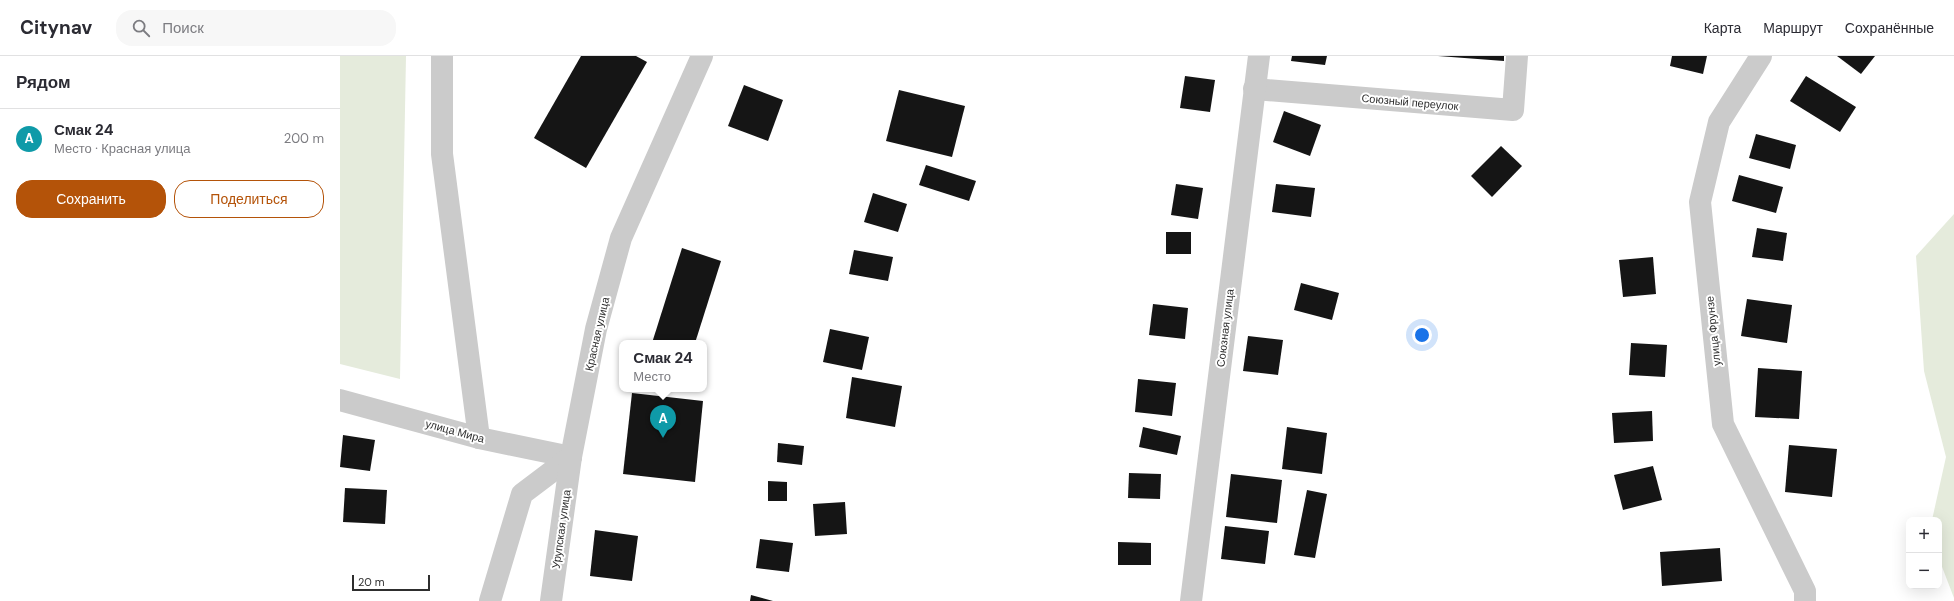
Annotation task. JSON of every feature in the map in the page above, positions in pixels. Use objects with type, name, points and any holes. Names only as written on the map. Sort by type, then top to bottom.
[{"type":"street","points":[[442,56],[442,154],[479,438]]},
{"type":"street","name":"Красная улица","points":[[571,457],[596,329],[621,238],[702,56]]},
{"type":"street","name":"Союзная улица","points":[[1191,601],[1259,56]]},
{"type":"street","name":"Союзный переулок","points":[[1254,89],[1513,110],[1517,56]]},
{"type":"street","name":"улица Фрунзе","points":[[1760,56],[1720,122],[1700,202],[1723,424],[1805,591],[1805,601]]},
{"type":"street","name":"улица Мира","points":[[340,400],[479,438],[571,457]]},
{"type":"street","points":[[490,601],[522,494],[571,457]]},
{"type":"street","name":"Урупская улица","points":[[552,601],[571,457]]},
{"type":"green space","points":[[340,56],[406,56],[400,379],[340,364]]},
{"type":"green space","points":[[1954,214],[1954,598],[1942,567],[1942,517],[1933,517],[1946,457],[1924,371],[1916,256]]},
{"type":"building","points":[[581,56],[636,56],[647,62],[586,168],[534,138]]},
{"type":"building","points":[[1292,56],[1327,56],[1325,65],[1291,61]]},
{"type":"building","points":[[1438,56],[1504,56],[1504,61]]},
{"type":"building","points":[[1672,56],[1707,56],[1703,74],[1670,66]]},
{"type":"building","points":[[1837,56],[1875,56],[1861,74]]},
{"type":"building","points":[[1185,76],[1215,80],[1210,112],[1180,108]]},
{"type":"building","points":[[1806,76],[1856,107],[1840,132],[1790,101]]},
{"type":"building","points":[[744,85],[783,100],[768,141],[728,126]]},
{"type":"building","points":[[899,90],[965,106],[952,157],[886,141]]},
{"type":"building","points":[[1284,111],[1321,125],[1310,156],[1273,142]]},
{"type":"building","points":[[1756,134],[1796,145],[1790,169],[1749,158]]},
{"type":"building","points":[[1501,146],[1522,166],[1492,197],[1471,176]]},
{"type":"building","points":[[926,165],[976,181],[969,201],[919,185]]},
{"type":"building","points":[[1739,175],[1783,187],[1776,213],[1732,201]]},
{"type":"building","points":[[1176,184],[1203,188],[1198,219],[1171,215]]},
{"type":"building","points":[[1276,184],[1315,188],[1311,217],[1272,212]]},
{"type":"building","points":[[873,193],[907,204],[898,232],[864,222]]},
{"type":"building","points":[[1757,228],[1787,233],[1783,261],[1752,257]]},
{"type":"building","points":[[1166,232],[1191,232],[1191,254],[1166,254]]},
{"type":"building","points":[[682,248],[721,261],[696,340],[653,340]]},
{"type":"building","points":[[854,250],[893,257],[888,281],[849,274]]},
{"type":"building","points":[[1653,257],[1656,294],[1623,297],[1619,260]]},
{"type":"building","points":[[1301,283],[1339,293],[1332,320],[1294,310]]},
{"type":"building","points":[[1747,299],[1792,305],[1787,343],[1741,336]]},
{"type":"building","points":[[1153,304],[1188,308],[1185,339],[1149,335]]},
{"type":"building","points":[[830,329],[869,337],[862,370],[823,362]]},
{"type":"building","points":[[1248,336],[1283,340],[1278,375],[1243,371]]},
{"type":"building","points":[[1631,343],[1667,345],[1665,377],[1629,375]]},
{"type":"building","points":[[1758,368],[1802,371],[1799,419],[1755,417]]},
{"type":"building","points":[[852,377],[902,386],[895,427],[846,418]]},
{"type":"building","points":[[1138,379],[1176,383],[1172,416],[1135,412]]},
{"type":"building","points":[[632,393],[703,401],[695,482],[623,474]]},
{"type":"building","points":[[1652,411],[1653,441],[1614,443],[1612,413]]},
{"type":"building","points":[[1143,427],[1181,436],[1177,455],[1139,447]]},
{"type":"building","points":[[1287,427],[1327,433],[1322,474],[1282,469]]},
{"type":"building","points":[[343,435],[375,440],[370,471],[340,467]]},
{"type":"building","points":[[778,443],[804,446],[802,465],[777,462]]},
{"type":"building","points":[[1789,445],[1837,449],[1832,497],[1785,492]]},
{"type":"building","points":[[1653,466],[1662,500],[1623,510],[1614,475]]},
{"type":"building","points":[[1129,473],[1161,474],[1160,499],[1128,498]]},
{"type":"building","points":[[1231,474],[1282,480],[1277,523],[1226,517]]},
{"type":"building","points":[[768,481],[787,482],[787,501],[768,501]]},
{"type":"building","points":[[345,488],[387,490],[385,524],[343,522]]},
{"type":"building","points":[[1307,490],[1327,494],[1315,558],[1294,555]]},
{"type":"building","points":[[845,502],[847,534],[815,536],[813,504]]},
{"type":"building","points":[[1225,526],[1269,531],[1265,564],[1221,559]]},
{"type":"building","points":[[595,530],[638,536],[632,581],[590,576]]},
{"type":"building","points":[[760,539],[793,543],[789,572],[756,568]]},
{"type":"building","points":[[1118,542],[1151,543],[1151,565],[1118,565]]},
{"type":"building","points":[[1720,548],[1722,581],[1662,586],[1660,552]]},
{"type":"building","points":[[751,595],[773,601],[750,601]]},
{"type":"place","name":"Смак 24","points":[[663,438]]}]
